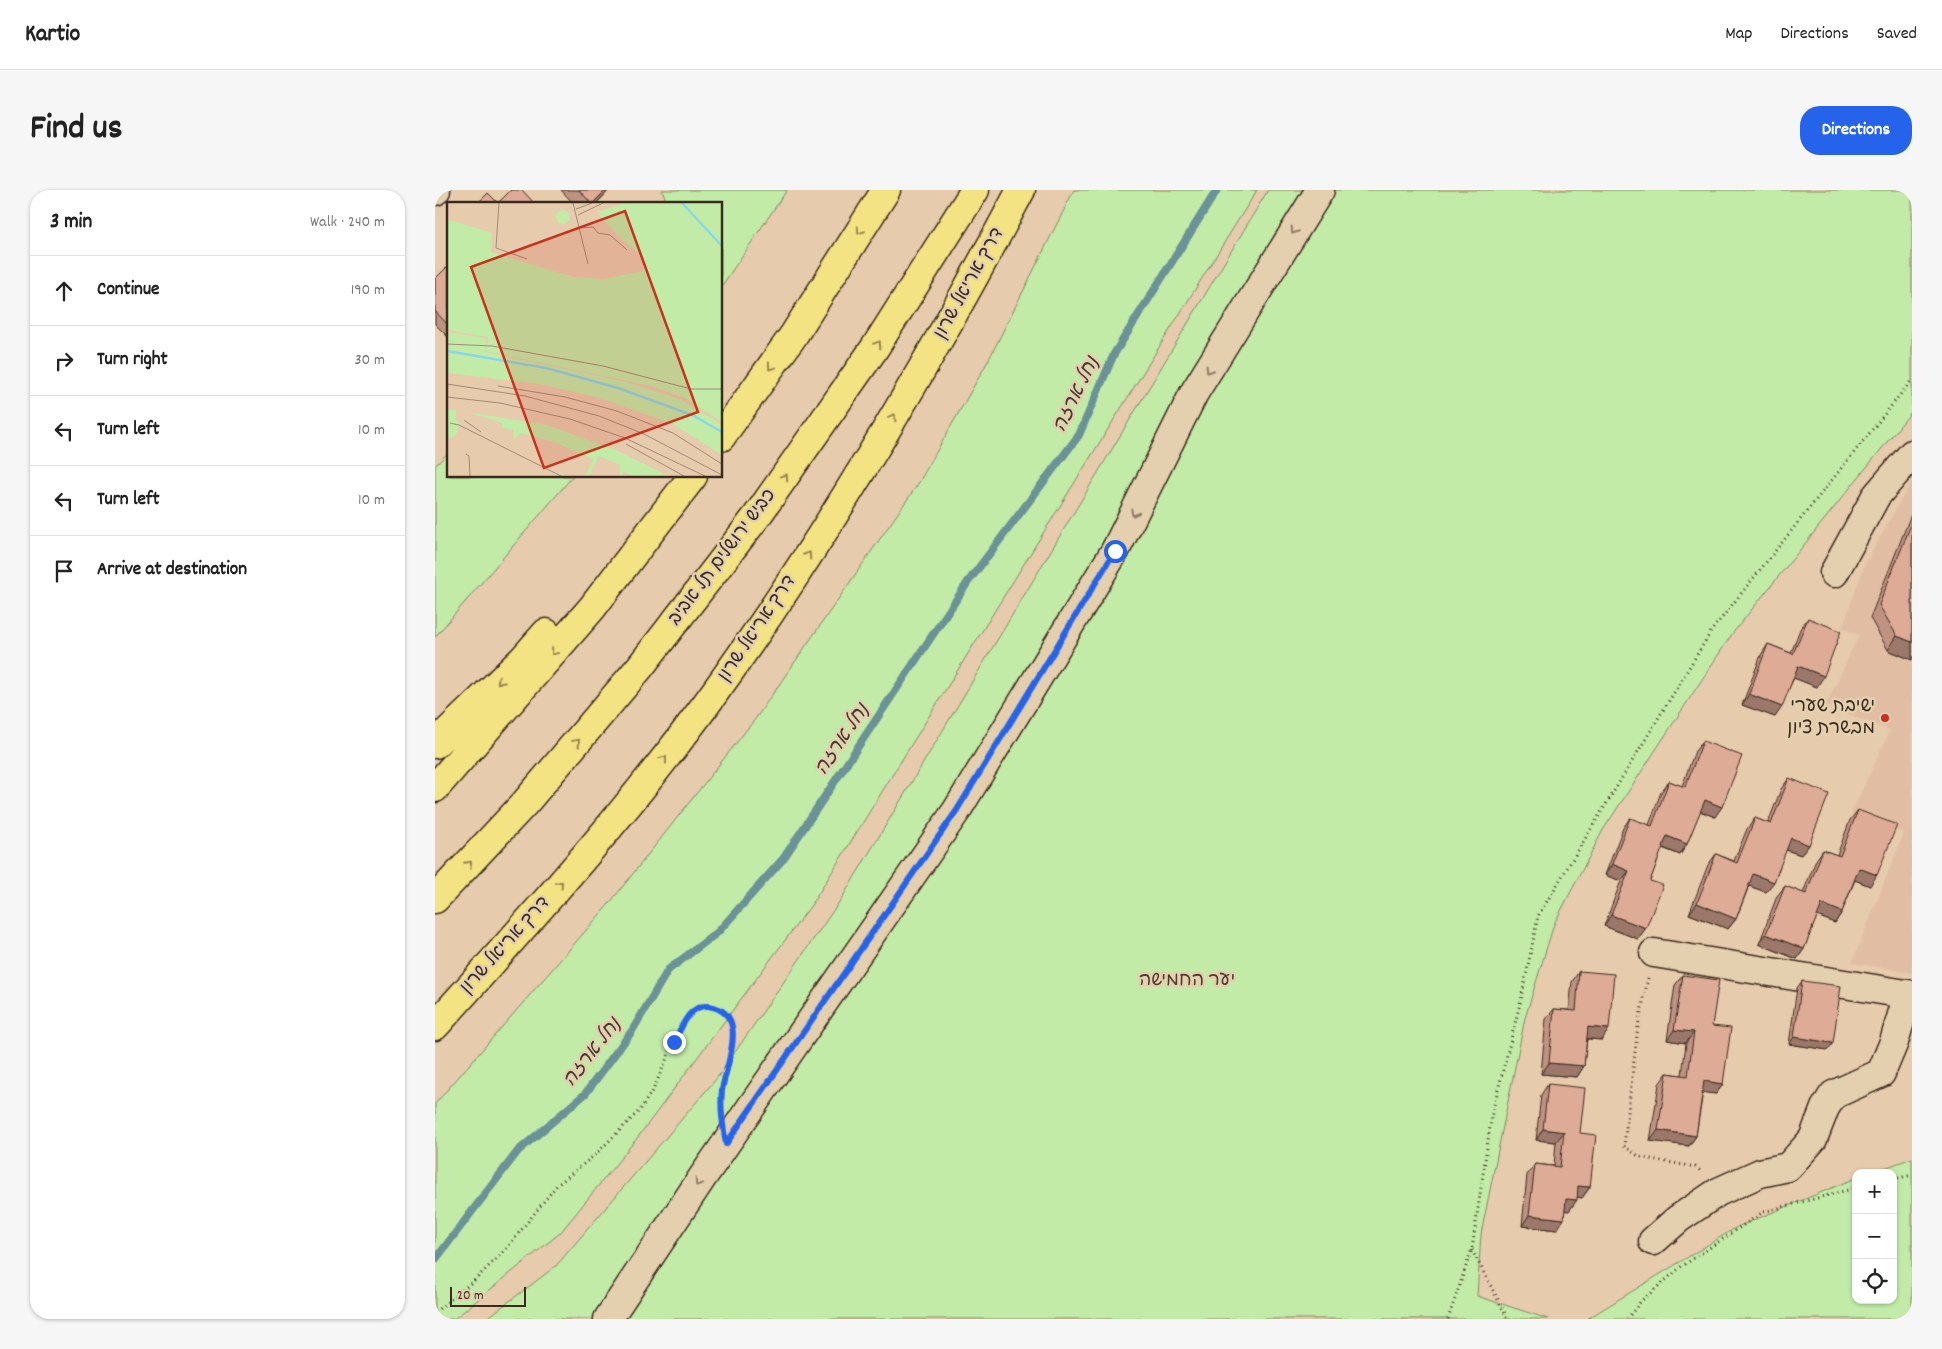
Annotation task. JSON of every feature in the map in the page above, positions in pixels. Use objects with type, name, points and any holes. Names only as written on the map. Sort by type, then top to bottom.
[{"type":"highway","points":[[723,434],[793,336],[886,190]]},
{"type":"highway","name":"כביש ירושלים תל אביב","points":[[435,899],[525,803],[589,728],[640,667],[751,524],[874,350],[975,190]]},
{"type":"highway","name":"דרך אריאל שרון","points":[[435,1026],[561,884],[634,797],[741,656],[848,492],[911,388],[1021,190]]},
{"type":"highway","points":[[723,430],[748,399]]},
{"type":"highway","points":[[435,744],[523,659],[645,524],[683,478]]},
{"type":"highway","points":[[435,788],[592,608],[691,478]]},
{"type":"street","points":[[608,1319],[726,1144],[957,810],[1115,551],[1194,393],[1320,190]]},
{"type":"street","points":[[1834,573],[1876,496],[1912,454]]},
{"type":"street","points":[[1653,1241],[1678,1219],[1728,1188],[1760,1173],[1788,1167],[1813,1139],[1825,1108],[1833,1095],[1881,1073],[1910,995],[1654,953]]},
{"type":"path","points":[[1448,1319],[1472,1249],[1492,1113],[1521,1000],[1538,916],[1712,630],[1912,380]]},
{"type":"path","points":[[1654,953],[1638,1026],[1624,1146],[1640,1157],[1695,1167],[1728,1188]]},
{"type":"path","points":[[435,1312],[476,1279],[507,1248],[557,1185],[595,1155],[640,1110],[654,1088],[674,1042],[690,1013],[704,1006],[724,1011],[730,1018],[733,1027],[732,1044],[722,1091],[722,1117],[726,1144]]},
{"type":"path","points":[[1897,1178],[1912,1175]]},
{"type":"path","points":[[1627,1319],[1641,1300],[1681,1267],[1763,1212],[1852,1189]]},
{"type":"path","points":[[1472,1249],[1508,1319]]},
{"type":"shaded area","name":"ישיבת שערי מבשרת ציון","points":[[1912,480],[1912,973],[1852,963],[1904,833],[1851,814],[1890,730],[1825,706],[1859,635],[1842,628],[1865,564]]},
{"type":"green space","points":[[662,190],[787,190],[723,284],[723,202],[662,202],[665,197]]},
{"type":"green space","points":[[1074,190],[1257,190],[812,904],[638,1137],[560,1233],[454,1319],[435,1319],[435,1104],[609,904],[756,718],[918,484],[987,363]]},
{"type":"green space","name":"יער החמישה","points":[[1268,190],[1912,190],[1912,411],[1732,634],[1603,830],[1554,924],[1525,1018],[1481,1234],[1477,1296],[1548,1319],[486,1319],[556,1266],[717,1078],[842,898]]},
{"type":"green space","points":[[447,454],[447,478],[571,478],[435,637],[435,466]]},
{"type":"green space","points":[[1912,1158],[1912,1319],[1587,1319],[1737,1227],[1852,1180],[1852,1304],[1897,1304],[1897,1169],[1882,1169]]},
{"type":"building","points":[[511,190],[522,190],[533,202],[499,202]]},
{"type":"building","points":[[579,190],[606,190],[594,202],[590,202]]},
{"type":"building","points":[[488,193],[497,202],[479,202]]},
{"type":"building","points":[[447,267],[447,324],[435,311],[435,279]]},
{"type":"building","points":[[1912,522],[1912,642],[1897,636],[1879,605]]},
{"type":"building","points":[[1808,618],[1841,631],[1824,676],[1798,666],[1782,707],[1749,694],[1768,644],[1793,654]]},
{"type":"building","points":[[1703,741],[1742,756],[1722,807],[1705,800],[1687,844],[1667,836],[1650,881],[1663,885],[1646,928],[1611,915],[1629,871],[1612,864],[1630,818],[1652,826],[1669,781],[1685,787]]},
{"type":"building","points":[[1789,778],[1829,794],[1809,845],[1791,838],[1774,882],[1753,874],[1736,919],[1697,903],[1716,854],[1737,863],[1755,818],[1771,824]]},
{"type":"building","points":[[1858,810],[1897,825],[1877,875],[1859,868],[1842,912],[1822,904],[1804,949],[1766,934],[1785,886],[1806,894],[1823,850],[1840,856]]},
{"type":"building","points":[[1579,971],[1614,974],[1609,1029],[1588,1027],[1584,1066],[1549,1063],[1554,1009],[1576,1011]]},
{"type":"building","points":[[1683,975],[1719,980],[1712,1026],[1731,1028],[1723,1084],[1704,1081],[1696,1136],[1658,1130],[1667,1073],[1688,1076],[1694,1032],[1674,1030]]},
{"type":"building","points":[[1802,981],[1841,986],[1833,1043],[1794,1037]]},
{"type":"building","points":[[1548,1084],[1585,1088],[1580,1133],[1596,1135],[1590,1187],[1578,1186],[1577,1200],[1566,1199],[1564,1219],[1529,1215],[1535,1164],[1560,1167],[1564,1132],[1543,1129]]},
{"type":"waterway","name":"נחל ארזה","points":[[435,1260],[518,1151],[585,1094],[632,1031],[668,970],[718,932],[783,859],[968,582],[1079,435],[1114,354],[1217,190]]},
{"type":"place","name":"ישיבת שערי מבשרת ציון","points":[[1885,718]]},
{"type":"route","points":[[674,1042],[690,1013],[696,1008],[704,1006],[714,1007],[724,1011],[730,1018],[733,1027],[732,1044],[722,1091],[722,1117],[726,1144],[957,810],[1115,551]]}]
